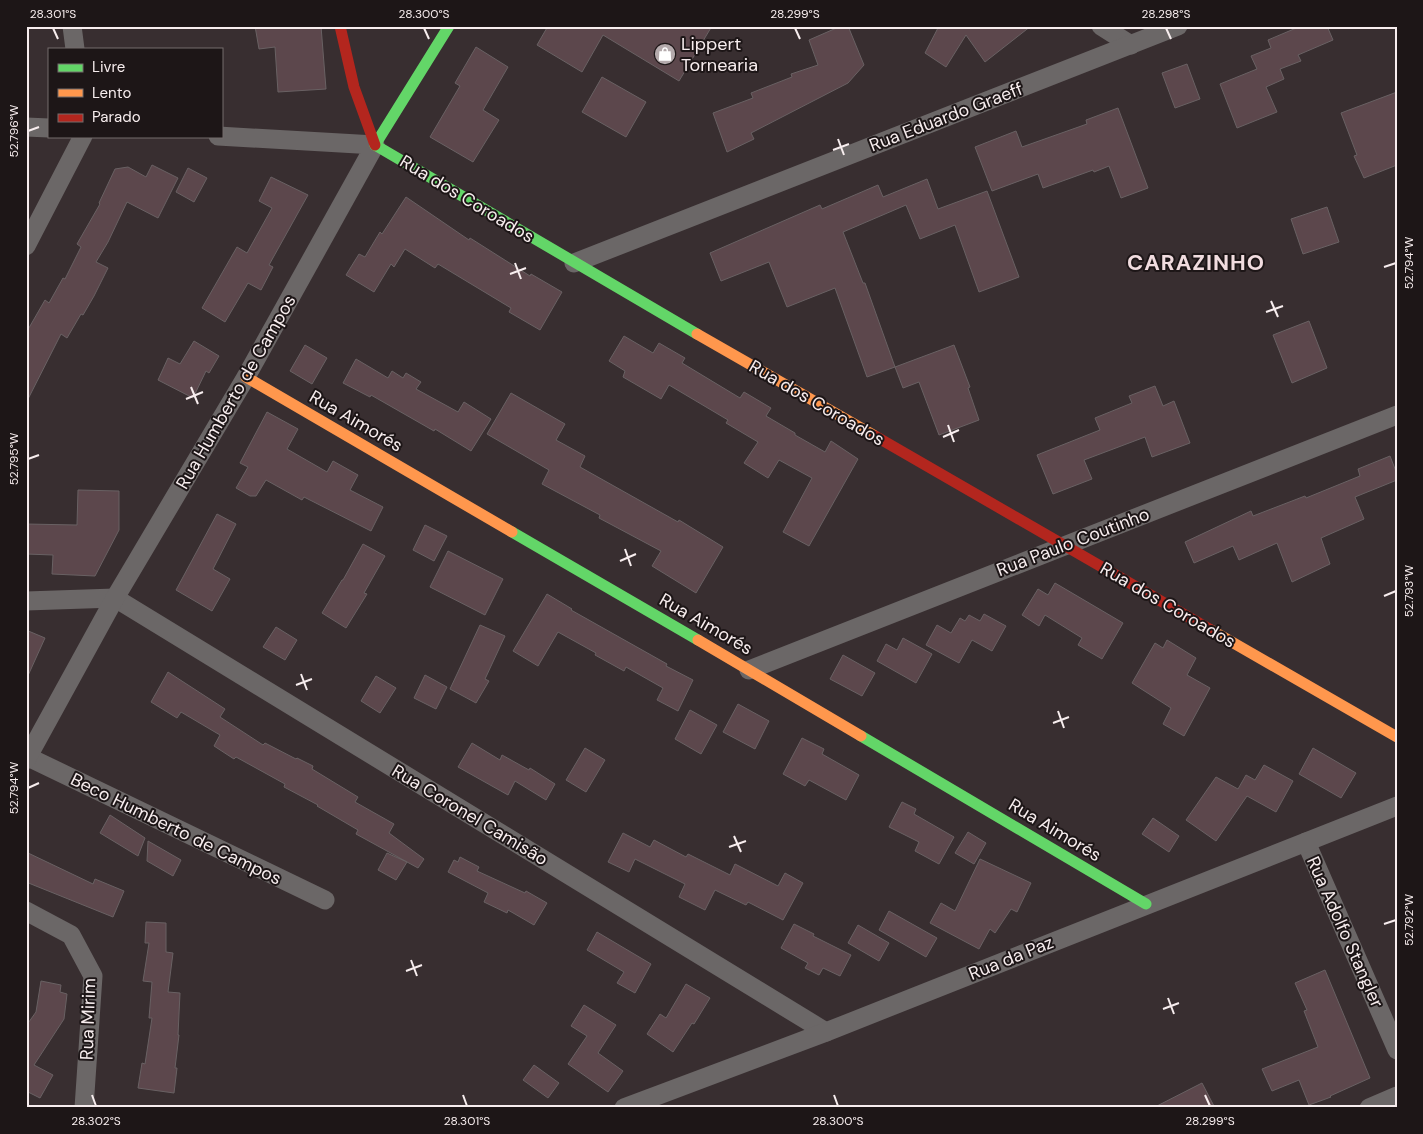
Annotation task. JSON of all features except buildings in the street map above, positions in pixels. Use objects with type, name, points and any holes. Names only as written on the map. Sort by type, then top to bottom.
[{"type":"street","points":[[72,26],[76,48]]},
{"type":"street","points":[[340,26],[349,72],[362,113],[375,145]]},
{"type":"street","name":"Rua Humberto de Campos","points":[[27,759],[115,598],[246,377],[375,145],[449,26]]},
{"type":"street","points":[[1101,26],[1131,44]]},
{"type":"street","name":"Rua Eduardo Graeff","points":[[574,262],[1178,26]]},
{"type":"street","points":[[26,127],[48,128]]},
{"type":"street","name":"Rua dos Coroados","points":[[222,136],[375,145],[1064,546],[1397,737]]},
{"type":"street","points":[[26,246],[82,138]]},
{"type":"street","name":"Rua Aimorés","points":[[246,377],[1146,904]]},
{"type":"street","name":"Rua Paulo Coutinho","points":[[749,670],[1397,415]]},
{"type":"street","points":[[26,601],[115,598]]},
{"type":"street","name":"Rua Coronel Camisão","points":[[115,598],[826,1032]]},
{"type":"street","name":"Beco Humberto de Campos","points":[[27,759],[325,900]]},
{"type":"street","name":"Rua da Paz","points":[[624,1108],[826,1032],[1397,806]]},
{"type":"street","name":"Rua Adolfo Stangler","points":[[1306,842],[1397,1050]]},
{"type":"street","name":"Rua Mirim","points":[[26,911],[71,935],[93,976],[84,1108]]},
{"type":"street","points":[[1369,1108],[1397,1096]]},
{"type":"traffic: fast","points":[[375,145],[449,26]]},
{"type":"traffic: fast","points":[[375,145],[697,334]]},
{"type":"traffic: fast","points":[[512,532],[698,640]]},
{"type":"traffic: fast","points":[[861,736],[1146,904]]},
{"type":"traffic: slow","points":[[697,334],[875,436]]},
{"type":"traffic: slow","points":[[246,377],[512,532]]},
{"type":"traffic: slow","points":[[1211,630],[1397,737]]},
{"type":"traffic: slow","points":[[698,640],[861,736]]},
{"type":"traffic: jam","points":[[340,26],[354,87],[375,145]]},
{"type":"traffic: jam","points":[[875,436],[1211,630]]},
{"type":"place","name":"Lippert Tornearia","points":[[665,54]]},
{"type":"district","name":"CARAZINHO","points":[[1196,262]]}]
